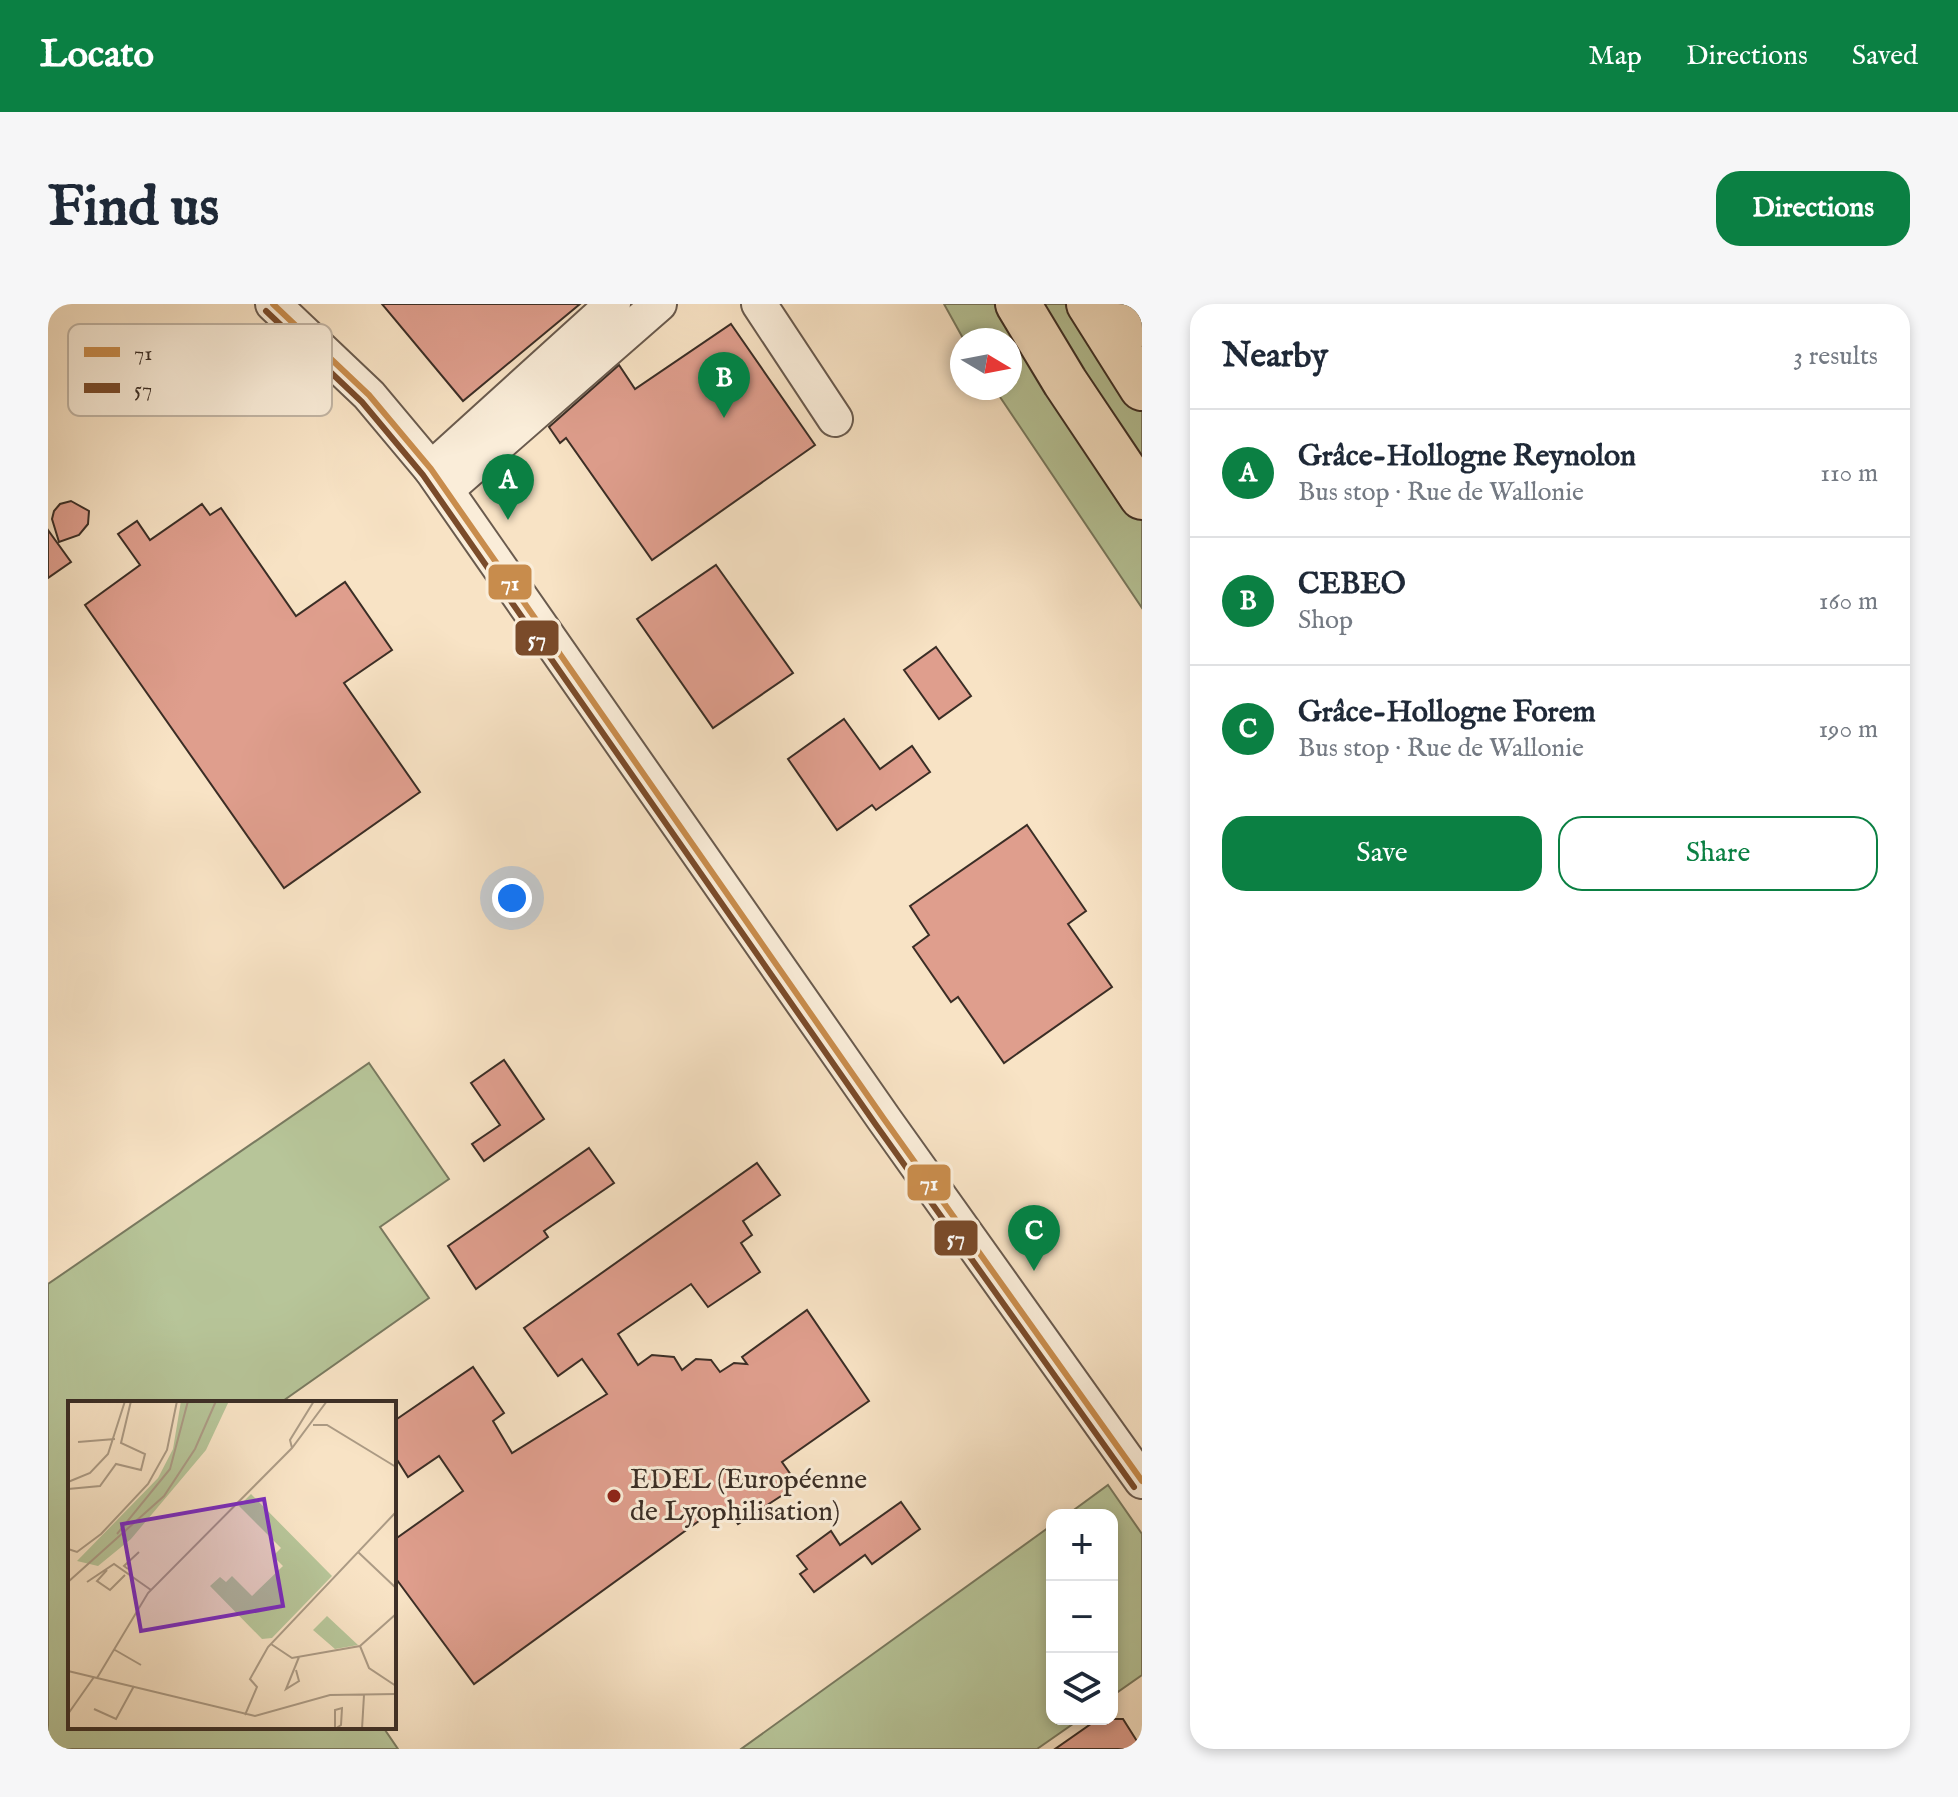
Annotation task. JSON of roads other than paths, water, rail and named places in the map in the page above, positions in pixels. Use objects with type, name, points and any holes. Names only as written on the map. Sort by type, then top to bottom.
[{"type":"highway","points":[[1018,304],[1065,382],[1142,497]]},
{"type":"highway","points":[[1089,304],[1142,388]]},
{"type":"highway","points":[[1129,304],[1142,324]]},
{"type":"street","points":[[273,304],[294,324]]},
{"type":"street","points":[[438,480],[613,304]]},
{"type":"street","points":[[438,480],[659,304]]},
{"type":"street","points":[[759,304],[835,419]]},
{"type":"street","points":[[332,360],[369,395],[438,480],[884,1119],[1142,1481]]},
{"type":"place","name":"CEBEO","points":[[724,418]]},
{"type":"place","name":"Grâce-Hollogne Reynolon","points":[[508,520]]},
{"type":"place","name":"Grâce-Hollogne Forem","points":[[1034,1271]]},
{"type":"place","name":"EDEL (Européenne de Lyophilisation)","points":[[614,1496]]}]
